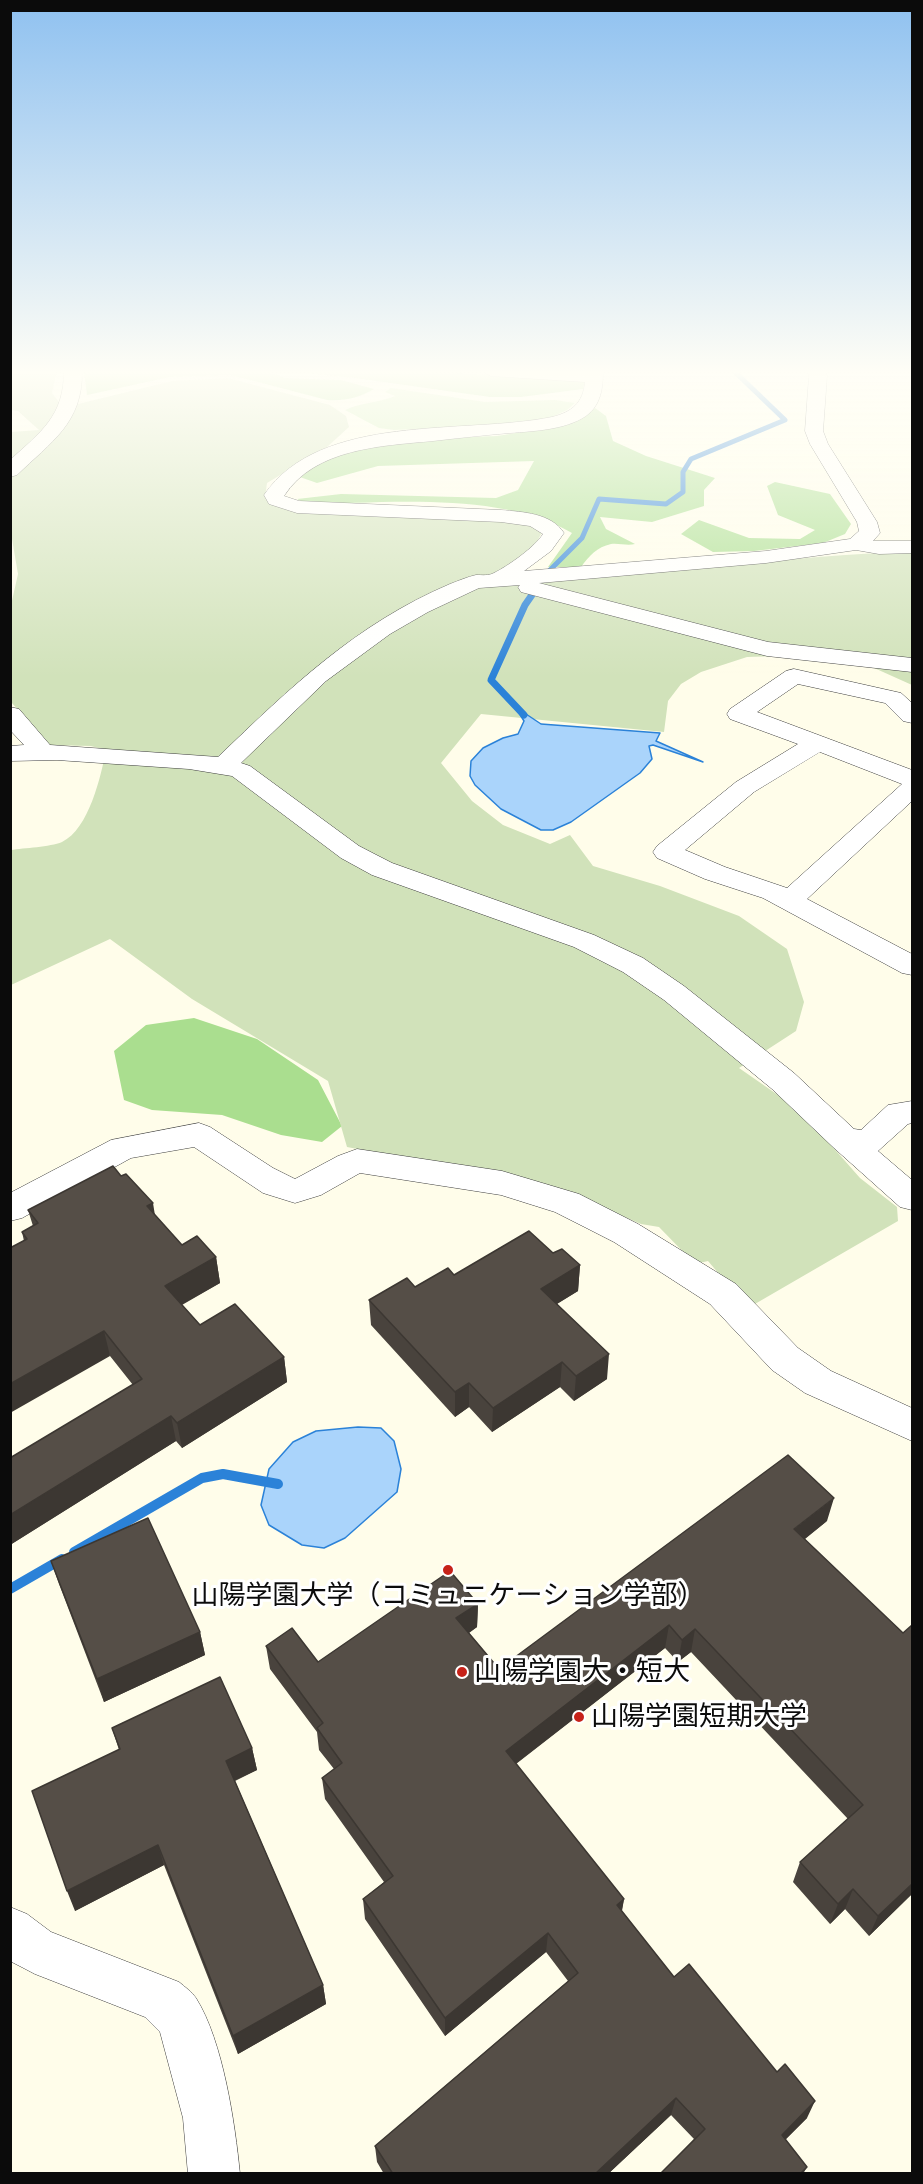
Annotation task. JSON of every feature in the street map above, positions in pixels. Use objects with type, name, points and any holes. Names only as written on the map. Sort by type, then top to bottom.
[{"type":"street","points":[[295,473],[285,479],[274,495],[276,500],[297,507],[501,516],[534,521],[551,529],[554,533],[544,548],[512,568],[501,578]]},
{"type":"street","points":[[837,473],[867,522],[870,533],[856,544]]},
{"type":"street","points":[[225,765],[300,692],[333,664],[369,638],[449,592],[475,582],[766,557],[856,544],[879,549],[912,547]]},
{"type":"street","points":[[501,578],[767,649],[912,665]]},
{"type":"street","points":[[912,716],[893,698],[794,676],[739,714],[912,779]]},
{"type":"street","points":[[10,714],[41,750]]},
{"type":"street","points":[[818,743],[746,787],[666,852],[714,873],[773,892],[911,963]]},
{"type":"street","points":[[10,754],[41,750],[136,759],[189,760],[225,765],[241,771],[351,852],[382,869],[584,941],[633,965],[674,993],[783,1081],[845,1140],[912,1198]]},
{"type":"street","points":[[790,900],[912,788]]},
{"type":"street","points":[[845,1140],[868,1142],[899,1113],[912,1112]]},
{"type":"street","points":[[10,1209],[123,1148],[199,1135],[277,1186],[293,1191],[308,1187],[341,1167],[357,1161],[502,1183],[567,1203],[626,1233],[723,1294],[785,1359],[818,1382],[912,1425]]},
{"type":"street","points":[[10,1931],[35,1950],[162,1999],[178,2014],[188,2037],[209,2118],[214,2174]]},
{"type":"green space","points":[[11,473],[284,473],[267,483],[265,498],[293,509],[501,520],[534,525],[542,532],[535,546],[514,561],[537,582],[818,557],[912,552],[912,685],[843,654],[747,657],[701,672],[681,684],[668,701],[664,732],[481,714],[441,763],[472,801],[503,825],[550,844],[570,835],[593,866],[660,886],[739,916],[787,949],[804,1002],[796,1031],[739,1068],[801,1111],[860,1178],[897,1207],[898,1221],[748,1308],[708,1261],[695,1264],[659,1227],[641,1224],[567,1192],[527,1181],[347,1147],[328,1081],[192,999],[110,939],[11,985],[11,850],[57,844],[80,826],[92,801],[106,750],[91,746],[50,745],[11,702],[11,605],[18,574],[11,533]]},
{"type":"green space","points":[[303,473],[353,473],[317,483],[297,476]]},
{"type":"green space","points":[[527,473],[699,473],[715,478],[704,490],[704,506],[652,522],[600,517],[606,529],[635,544],[606,545],[594,552],[581,567],[548,567],[572,533],[544,520],[512,511],[443,502],[307,504],[297,499],[341,494],[496,498],[518,490]]},
{"type":"green space","points":[[775,482],[830,494],[851,524],[845,534],[823,543],[754,551],[713,552],[681,534],[699,520],[749,538],[800,539],[815,530],[778,515],[767,486]]},
{"type":"green space","points":[[194,1018],[257,1039],[318,1080],[342,1126],[322,1142],[281,1135],[222,1115],[152,1110],[124,1100],[114,1051],[146,1025]]},
{"type":"water","points":[[523,712],[541,724],[660,733],[656,741],[703,762],[653,745],[649,746],[652,759],[640,773],[571,822],[553,830],[541,830],[501,809],[475,785],[470,776],[471,761],[483,748],[503,738],[518,734],[524,721],[519,713]]},
{"type":"water","points":[[358,1427],[381,1428],[394,1441],[401,1469],[397,1492],[345,1538],[324,1548],[302,1545],[269,1525],[261,1505],[269,1469],[293,1442],[316,1431]]},
{"type":"building","points":[[113,1166],[121,1176],[126,1174],[153,1203],[147,1206],[182,1245],[197,1236],[216,1257],[165,1286],[200,1325],[235,1304],[284,1357],[177,1423],[171,1416],[10,1515],[10,1458],[142,1379],[104,1331],[10,1384],[10,1248],[27,1239],[22,1232],[38,1223],[28,1210]]},
{"type":"building","points":[[529,1231],[553,1253],[562,1249],[580,1265],[541,1289],[609,1354],[576,1376],[562,1362],[493,1408],[469,1383],[455,1392],[369,1300],[407,1278],[415,1287],[448,1268],[454,1275]]},
{"type":"building","points":[[788,1455],[834,1498],[794,1529],[903,1633],[912,1625],[912,1884],[878,1916],[853,1889],[838,1904],[800,1862],[863,1805],[695,1629],[682,1640],[669,1625],[506,1751],[624,1899],[617,1905],[674,1977],[689,1964],[777,2072],[785,2064],[815,2101],[782,2135],[807,2167],[800,2174],[660,2174],[705,2129],[676,2098],[595,2174],[393,2174],[375,2146],[578,1973],[548,1933],[445,2018],[363,1899],[393,1876],[322,1778],[342,1763],[317,1728],[323,1723],[266,1646],[292,1628],[318,1662],[450,1571],[478,1604],[456,1618],[499,1669]]},
{"type":"building","points":[[148,1518],[200,1632],[97,1679],[51,1561]]},
{"type":"building","points":[[220,1677],[252,1748],[226,1761],[323,1985],[233,2036],[158,1845],[67,1891],[32,1791],[120,1749],[112,1728]]},
{"type":"waterway","points":[[548,572],[582,538],[599,499],[666,504],[683,492],[683,473]]},
{"type":"waterway","points":[[524,715],[491,680],[525,605],[534,592]]},
{"type":"waterway","points":[[74,1552],[202,1478],[223,1474],[278,1484]]},
{"type":"waterway","points":[[10,1589],[62,1559]]},
{"type":"place","name":"山陽学園大学（コミュニケーション学部）","points":[[448,1570]]},
{"type":"place","name":"山陽学園大・短大","points":[[462,1672]]},
{"type":"place","name":"山陽学園短期大学","points":[[579,1717]]}]
